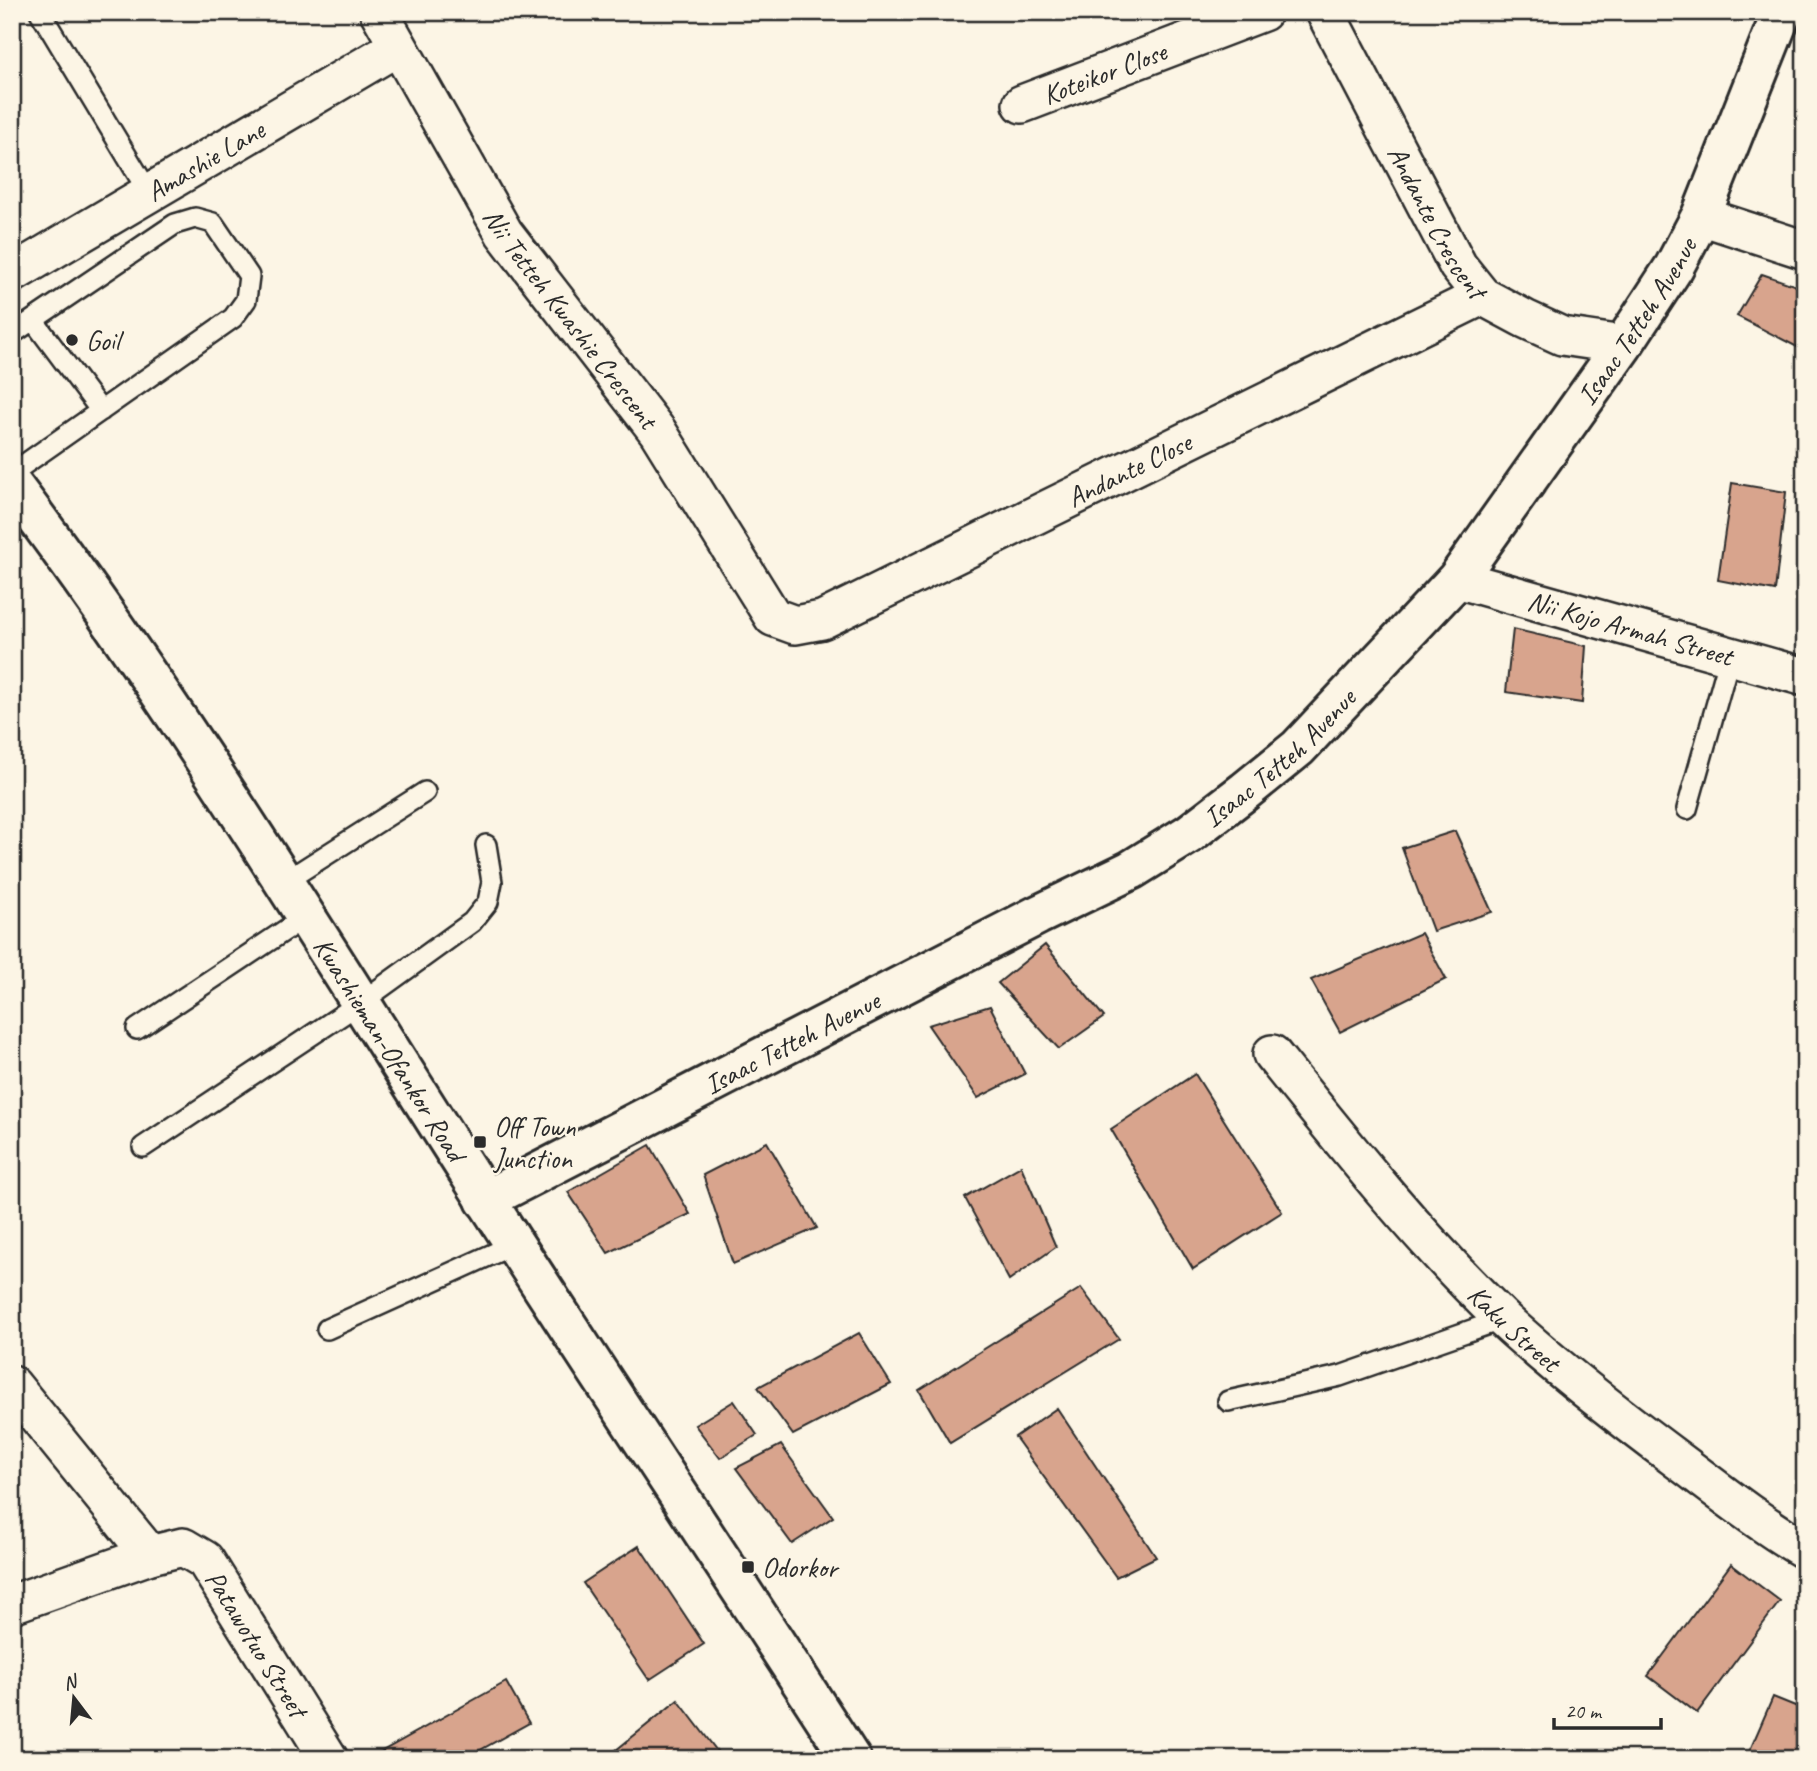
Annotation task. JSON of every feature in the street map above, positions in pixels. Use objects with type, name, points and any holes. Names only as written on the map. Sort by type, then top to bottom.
[{"type":"street","name":"Nii Tetteh Kwashie Crescent","points":[[379,12],[504,233],[658,432],[773,617]]},
{"type":"street","name":"Koteikor Close","points":[[1022,104],[1263,12]]},
{"type":"street","name":"Andante Crescent","points":[[1325,12],[1458,266],[1482,296],[1562,336],[1623,345]]},
{"type":"street","name":"Isaac Tetteh Avenue","points":[[485,1200],[1038,915],[1131,870],[1189,834],[1298,748],[1457,579],[1623,345],[1674,267],[1701,216],[1782,12]]},
{"type":"street","name":"Amashie Lane","points":[[12,274],[397,47]]},
{"type":"street","points":[[1701,216],[1805,250]]},
{"type":"street","name":"Andante Close","points":[[773,617],[795,625],[822,620],[1482,296]]},
{"type":"street","name":"Kwashieman-Ofankor Road","points":[[12,485],[92,591],[284,882],[485,1200],[851,1759]]},
{"type":"street","name":"Nii Kojo Armah Street","points":[[1457,579],[1805,677]]},
{"type":"street","name":"Kaku Street","points":[[1272,1054],[1362,1166],[1436,1250],[1503,1319],[1610,1409],[1774,1532],[1805,1550]]},
{"type":"street","points":[[12,1385],[149,1555]]},
{"type":"street","name":"Patawotuo Street","points":[[12,1604],[149,1555],[183,1547],[205,1560],[329,1759]]},
{"type":"lane","points":[[40,12],[149,193]]},
{"type":"lane","points":[[12,334],[175,224],[195,218],[213,223],[249,276],[246,300],[233,318],[12,473]]},
{"type":"lane","points":[[33,320],[101,411]]},
{"type":"lane","points":[[1687,809],[1730,656]]},
{"type":"lane","points":[[284,882],[425,792]]},
{"type":"lane","points":[[143,1147],[360,1003],[472,922],[488,902],[492,882],[486,845]]},
{"type":"lane","points":[[137,1029],[305,917]]},
{"type":"lane","points":[[327,1329],[515,1244]]},
{"type":"lane","points":[[1228,1401],[1340,1376],[1503,1319]]},
{"type":"building","points":[[1762,274],[1805,289],[1805,351],[1737,316]]},
{"type":"building","points":[[1732,483],[1786,492],[1775,591],[1718,580]]},
{"type":"building","points":[[1513,629],[1586,646],[1582,703],[1506,692]]},
{"type":"building","points":[[1455,831],[1492,912],[1433,931],[1402,848]]},
{"type":"building","points":[[1421,933],[1446,979],[1340,1032],[1311,980]]},
{"type":"building","points":[[1045,945],[1104,1017],[1059,1049],[998,983]]},
{"type":"building","points":[[990,1006],[1025,1074],[978,1098],[928,1025]]},
{"type":"building","points":[[1195,1074],[1282,1212],[1193,1269],[1111,1129]]},
{"type":"building","points":[[767,1142],[817,1228],[733,1264],[703,1175]]},
{"type":"building","points":[[650,1145],[690,1214],[608,1253],[568,1192]]},
{"type":"building","points":[[1021,1166],[1056,1247],[1009,1280],[965,1198]]},
{"type":"building","points":[[1081,1288],[1119,1339],[950,1443],[919,1390]]},
{"type":"building","points":[[859,1333],[891,1384],[793,1435],[758,1387]]},
{"type":"building","points":[[734,1401],[757,1435],[720,1458],[695,1425]]},
{"type":"building","points":[[1057,1408],[1156,1557],[1116,1577],[1015,1437]]},
{"type":"building","points":[[781,1445],[833,1517],[792,1544],[736,1468]]},
{"type":"building","points":[[639,1546],[704,1644],[649,1680],[583,1583]]},
{"type":"building","points":[[1731,1564],[1780,1601],[1697,1713],[1648,1676]]},
{"type":"building","points":[[506,1682],[529,1723],[464,1759],[382,1759],[379,1753]]},
{"type":"building","points":[[1773,1697],[1805,1710],[1805,1759],[1746,1759]]},
{"type":"building","points":[[678,1700],[723,1759],[605,1759]]},
{"type":"place","name":"Goil","points":[[72,340]]},
{"type":"place","name":"Off Town Junction","points":[[480,1142]]},
{"type":"place","name":"Odorkor","points":[[748,1567]]}]
